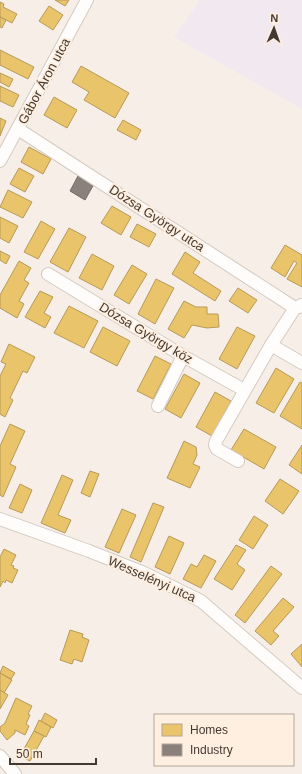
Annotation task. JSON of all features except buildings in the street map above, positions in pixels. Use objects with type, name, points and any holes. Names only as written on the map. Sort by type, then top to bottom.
[{"type":"street","name":"Gábor Áron utca","points":[[0,161],[87,0]]},
{"type":"street","name":"Dózsa György utca","points":[[18,128],[299,306],[271,345],[216,441],[215,445],[217,449],[238,461]]},
{"type":"street","name":"Dózsa György köz","points":[[48,274],[183,356],[244,390]]},
{"type":"street","points":[[271,345],[302,363]]},
{"type":"street","points":[[158,406],[183,356]]},
{"type":"street","name":"Wesselényi utca","points":[[0,519],[142,572],[201,601],[302,688]]},
{"type":"street","points":[[0,756],[15,774]]},
{"type":"shaded area","points":[[200,0],[302,0],[302,109],[174,37]]}]
